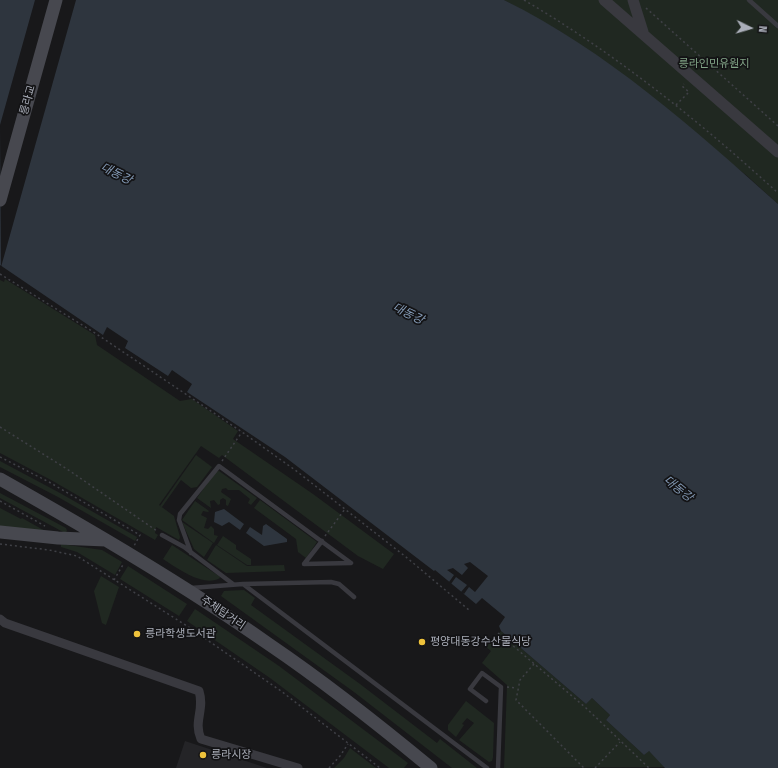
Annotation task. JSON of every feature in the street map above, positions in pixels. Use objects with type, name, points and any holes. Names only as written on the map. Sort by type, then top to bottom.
[{"type":"main road","name":"릉라교","points":[[0,200],[56,0]]},
{"type":"main road","name":"주체탑거리","points":[[0,479],[130,553],[186,588],[270,645],[343,698],[431,768]]},
{"type":"main road","points":[[0,532],[58,538],[107,540]]},
{"type":"street","points":[[604,0],[778,152]]},
{"type":"street","points":[[634,0],[643,33]]},
{"type":"street","points":[[0,618],[4,623],[199,691],[202,700],[197,730],[201,739],[298,768]]},
{"type":"lane","points":[[748,0],[778,26]]},
{"type":"lane","points":[[191,553],[179,520],[180,514],[219,466],[322,541],[352,564],[304,564],[322,541]]},
{"type":"lane","points":[[162,535],[191,553],[233,584]]},
{"type":"lane","points":[[186,588],[233,584],[331,582],[339,584],[354,598]]},
{"type":"lane","points":[[243,584],[487,768]]},
{"type":"lane","points":[[486,701],[470,689],[482,673],[501,687],[498,768]]},
{"type":"path","points":[[524,0],[570,27],[654,87],[778,193]]},
{"type":"path","points":[[646,8],[778,126]]},
{"type":"path","points":[[676,105],[689,92],[682,86],[685,82]]},
{"type":"path","points":[[0,274],[95,333],[242,432],[345,509],[406,557],[469,610]]},
{"type":"path","points":[[0,427],[67,469],[162,535]]},
{"type":"path","points":[[219,466],[242,432]]},
{"type":"path","points":[[0,457],[49,482],[140,535],[114,580]]},
{"type":"path","points":[[0,501],[47,526]]},
{"type":"path","points":[[322,541],[345,509]]},
{"type":"path","points":[[0,544],[77,556],[187,626],[281,691],[380,768]]},
{"type":"path","points":[[498,633],[586,708],[649,768]]},
{"type":"path","points":[[534,664],[520,680],[517,688],[516,700],[519,705],[584,768]]},
{"type":"path","points":[[501,687],[517,688]]},
{"type":"path","points":[[595,768],[620,742]]},
{"type":"path","points":[[329,768],[348,744]]},
{"type":"shaded area","name":"릉라시장","points":[[185,741],[267,768],[176,768]]},
{"type":"green space","name":"릉라인민유원지","points":[[504,0],[778,0],[778,204],[746,175],[561,32]]},
{"type":"green space","points":[[5,279],[95,335],[97,345],[180,401],[192,399],[238,431],[233,439],[313,494],[394,554],[383,569],[358,556],[222,455],[219,458],[201,446],[159,505],[174,516],[180,537],[179,540],[156,527],[155,533],[158,535],[155,540],[51,480],[0,453],[0,280],[4,282]]},
{"type":"green space","points":[[196,455],[212,467],[197,487],[191,488],[181,480],[162,507],[160,506]]},
{"type":"green space","points":[[0,461],[137,537],[135,541],[58,497],[0,467]]},
{"type":"green space","points":[[219,471],[257,498],[251,505],[248,503],[250,499],[239,490],[228,490],[226,488],[222,489],[221,492],[231,499],[228,506],[226,505],[226,500],[223,498],[220,500],[220,504],[218,505],[214,500],[210,501],[211,508],[197,498],[215,472]]},
{"type":"green space","points":[[0,493],[66,528],[67,531],[65,533],[0,498]]},
{"type":"green space","points":[[260,500],[317,542],[306,558],[298,552],[296,539],[254,508]]},
{"type":"green space","points":[[195,501],[209,511],[203,511],[201,515],[207,518],[204,528],[208,529],[211,526],[214,529],[214,535],[218,536],[214,543],[182,520]]},
{"type":"green space","points":[[0,508],[21,519],[22,518],[47,532],[0,526]]},
{"type":"green space","points":[[182,522],[213,543],[204,557],[194,549]]},
{"type":"green space","points":[[223,536],[236,545],[236,549],[251,559],[251,565],[247,565],[217,545]]},
{"type":"green space","points":[[61,544],[102,550],[122,562],[115,575],[77,552],[61,547]]},
{"type":"green space","points":[[172,545],[220,578],[206,581],[199,579],[183,572],[163,559]]},
{"type":"green space","points":[[216,545],[247,566],[284,565],[285,571],[226,573],[207,560]]},
{"type":"green space","points":[[128,566],[187,604],[179,616],[120,579]]},
{"type":"green space","points":[[101,576],[119,587],[106,625],[102,623],[94,591]]},
{"type":"green space","points":[[244,590],[255,598],[251,605],[360,684],[437,743],[440,739],[477,768],[452,768],[354,692],[221,596],[224,591]]},
{"type":"green space","points":[[195,609],[279,666],[408,763],[404,768],[389,768],[270,678],[187,621]]},
{"type":"green space","points":[[501,631],[586,704],[592,698],[610,715],[606,720],[644,755],[648,750],[666,767],[504,768],[507,685],[482,663],[491,651],[486,647]]},
{"type":"green space","points":[[466,701],[494,723],[492,761],[489,762],[459,740],[474,723],[467,718],[462,724],[464,725],[456,737],[448,730],[448,725]]},
{"type":"green space","points":[[350,748],[376,768],[334,768],[344,758]]},
{"type":"water","name":"대동강","points":[[0,0],[504,0],[542,20],[614,67],[714,147],[778,204],[778,768],[665,768],[649,751],[644,755],[606,720],[610,715],[592,698],[586,704],[501,631],[499,626],[505,617],[482,598],[476,604],[435,570],[434,571],[285,457],[187,392],[192,384],[172,370],[168,376],[125,348],[128,341],[107,327],[103,335],[0,265]]},
{"type":"water","points":[[224,509],[244,524],[240,530],[229,522],[222,526],[214,522],[215,512]]},
{"type":"water","points":[[266,524],[287,539],[287,542],[264,546],[246,533],[250,527],[262,535],[263,526]]},
{"type":"pier","points":[[35,0],[76,0],[1,267],[0,125]]},
{"type":"pier","points":[[470,562],[488,576],[475,592],[469,587],[464,594],[461,592],[467,585],[456,577],[451,584],[449,582],[454,575],[447,570],[453,568],[462,575],[468,568],[464,564]]},
{"type":"place","name":"릉라학생도서관","points":[[137,634]]},
{"type":"place","name":"평양대동강수산물식당","points":[[422,642]]},
{"type":"place","name":"릉라시장","points":[[203,755]]}]
